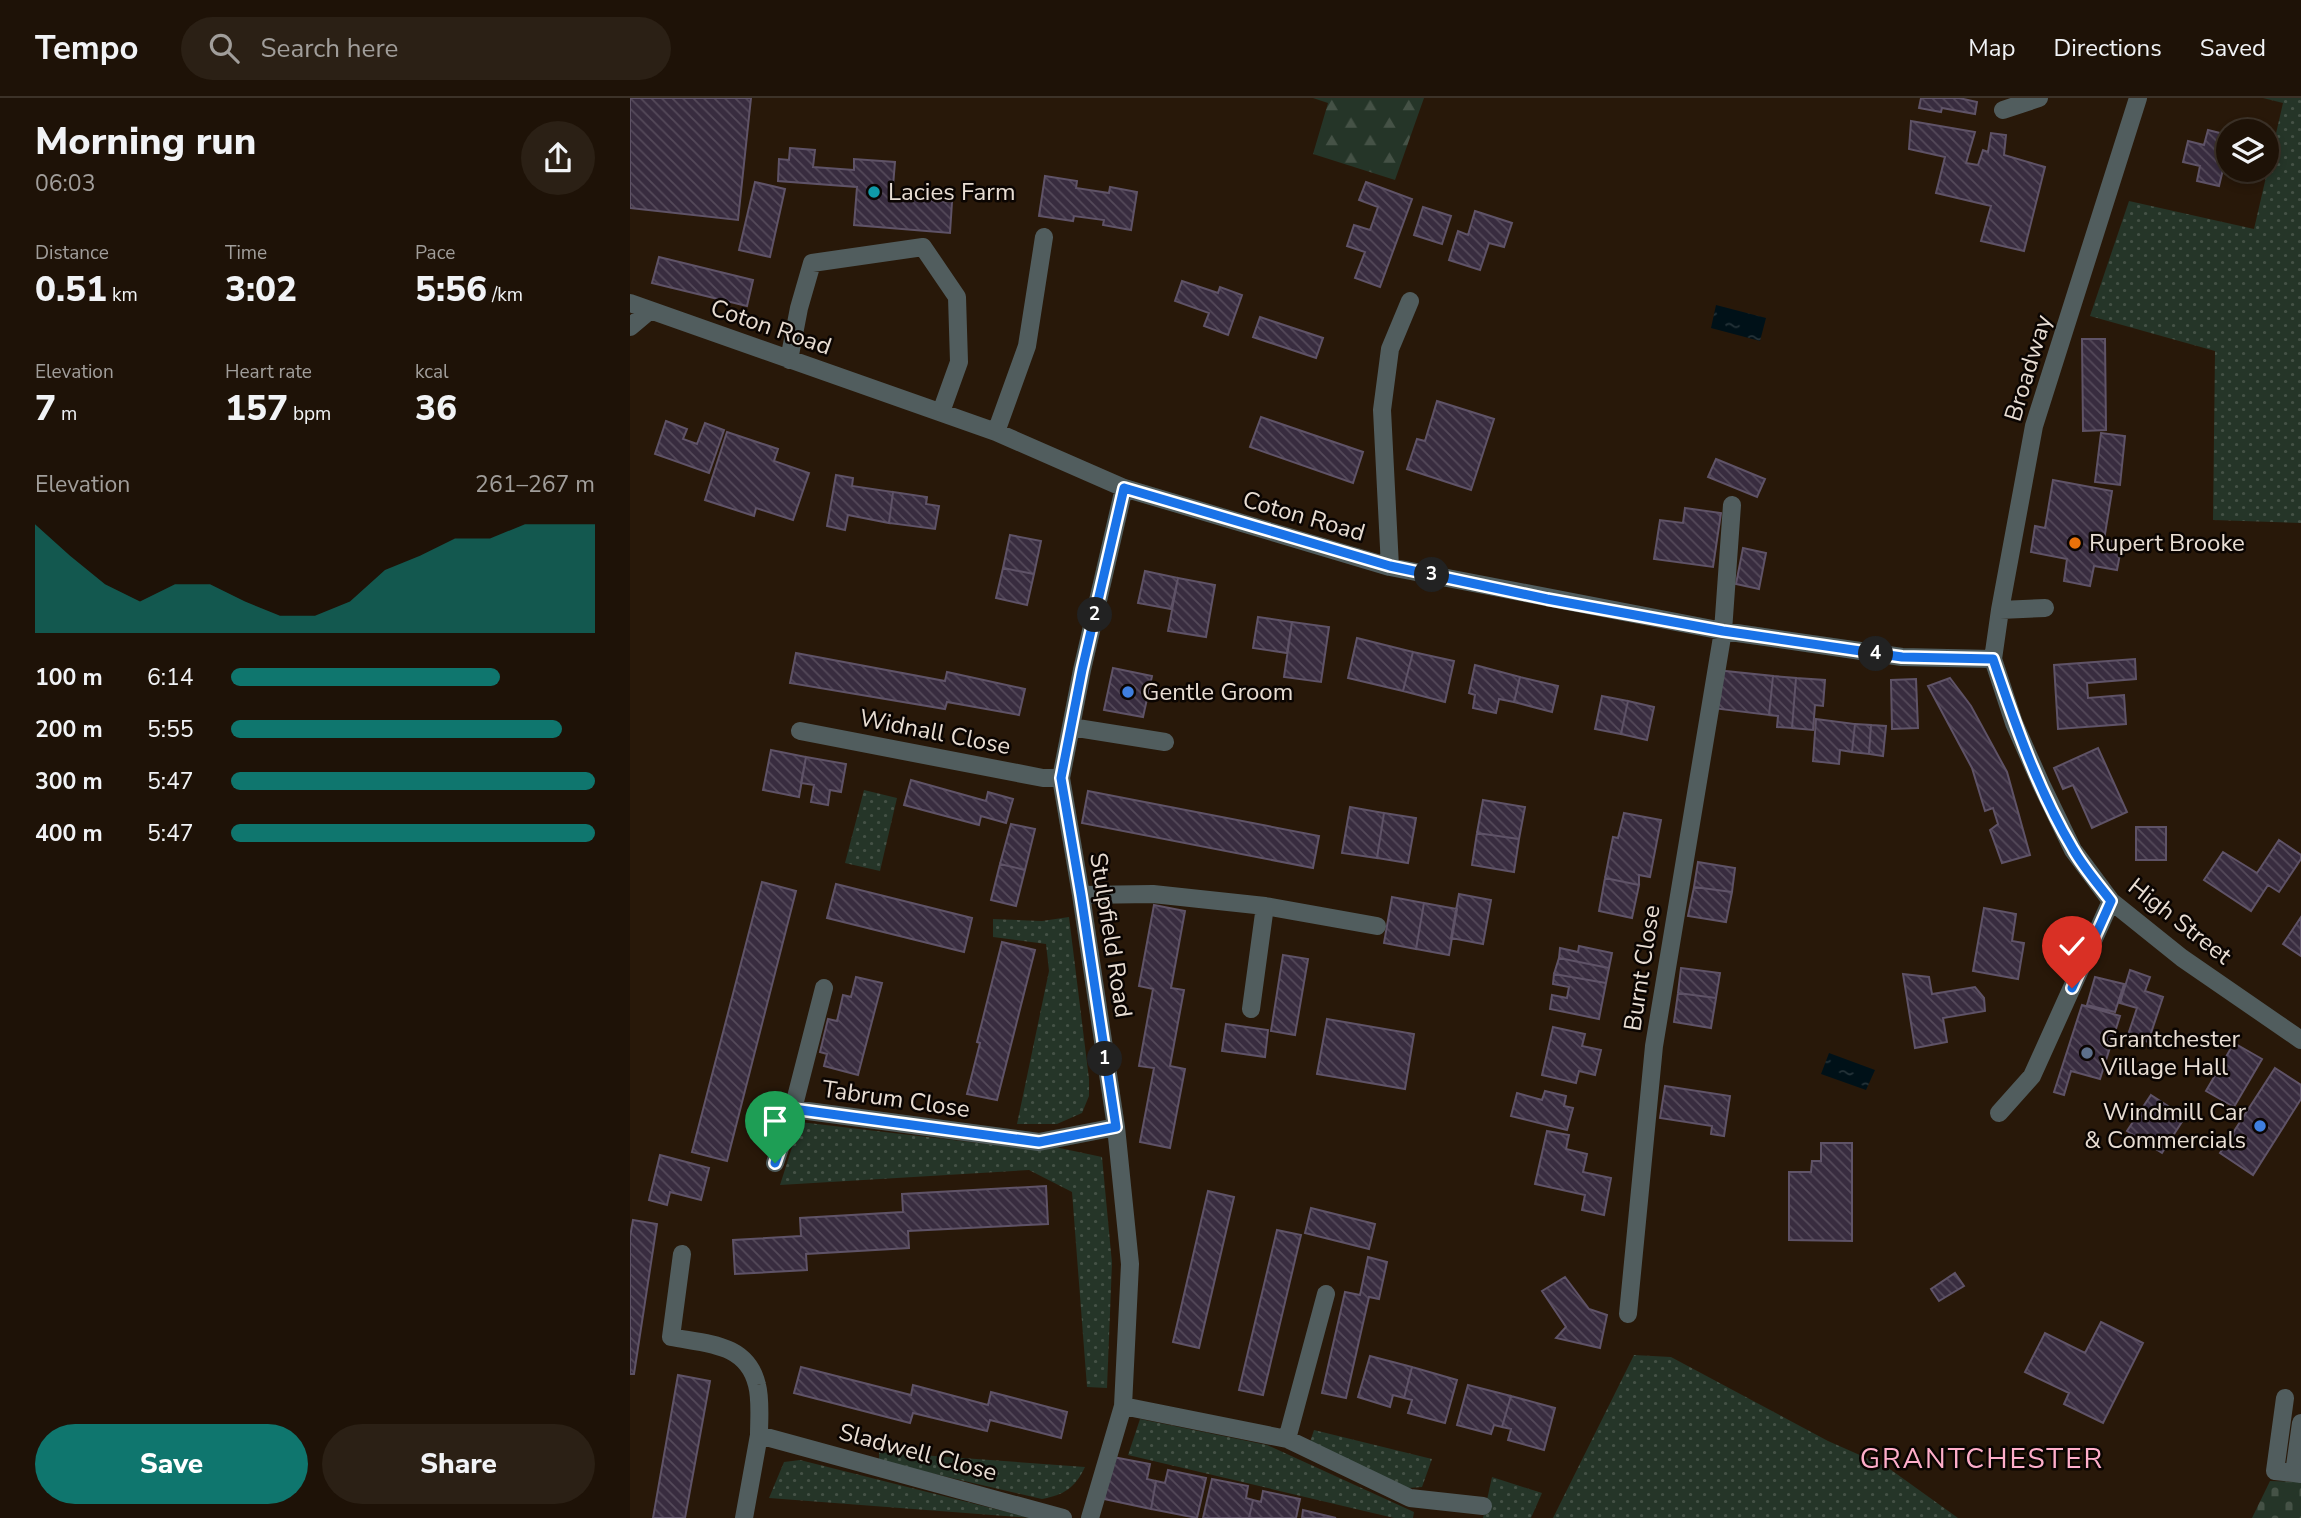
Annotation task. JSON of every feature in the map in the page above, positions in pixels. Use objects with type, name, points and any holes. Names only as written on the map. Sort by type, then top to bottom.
[{"type":"street","points":[[2003,110],[2039,98]]},
{"type":"street","name":"Broadway","points":[[1993,659],[2034,426],[2138,98]]},
{"type":"street","points":[[996,432],[1027,346],[1044,237]]},
{"type":"street","points":[[789,360],[799,308],[812,263],[923,247],[957,298],[959,362],[941,412]]},
{"type":"street","points":[[1390,566],[1382,410],[1390,349],[1410,302]]},
{"type":"street","name":"Coton Road","points":[[630,303],[996,432],[1124,488],[1390,566],[1723,631],[1902,657],[1993,659]]},
{"type":"street","points":[[630,327],[649,311]]},
{"type":"street","name":"Stulpfield Road","points":[[1090,1518],[1123,1406],[1130,1264],[1116,1127],[1061,778],[1082,670],[1124,488]]},
{"type":"street","name":"Burnt Close","points":[[1628,1314],[1654,1045],[1723,631],[1732,505]]},
{"type":"street","points":[[2000,610],[2045,608]]},
{"type":"street","name":"High Street","points":[[1993,659],[2014,723],[2040,784],[2073,850],[2111,901],[2182,958],[2301,1040]]},
{"type":"street","points":[[1072,727],[1165,742]]},
{"type":"street","name":"Widnall Close","points":[[800,731],[1043,778],[1061,778]]},
{"type":"street","points":[[1081,895],[1153,894],[1265,906],[1377,926]]},
{"type":"street","points":[[1999,1113],[2032,1076],[2111,901]]},
{"type":"street","points":[[1251,1009],[1265,906]]},
{"type":"street","name":"Tabrum Close","points":[[824,988],[793,1109],[1039,1142],[1116,1127]]},
{"type":"street","points":[[775,1163],[793,1109]]},
{"type":"street","points":[[682,1254],[671,1337],[724,1347],[748,1361],[758,1385],[759,1435],[744,1518]]},
{"type":"street","points":[[1287,1439],[1326,1294]]},
{"type":"street","points":[[2285,1398],[2274,1471],[2298,1474],[2301,1423]]},
{"type":"street","points":[[1123,1406],[1287,1439],[1410,1498],[1483,1506]]},
{"type":"street","name":"Sladwell Close","points":[[759,1435],[1063,1518]]},
{"type":"green space","points":[[1313,98],[1424,98],[1395,180],[1313,154],[1328,103]]},
{"type":"green space","points":[[2263,98],[2301,98],[2301,523],[2213,520],[2215,351],[2090,316],[2129,201],[2254,229],[2265,182],[2279,182],[2279,120],[2283,103]]},
{"type":"green space","points":[[864,790],[897,798],[880,871],[845,863]]},
{"type":"green space","points":[[1069,917],[1089,1096],[1082,1113],[1057,1124],[1017,1124],[1049,971],[1046,944],[993,937],[993,919],[1042,921]]},
{"type":"green space","points":[[800,1122],[1028,1149],[1055,1147],[1102,1157],[1112,1263],[1107,1388],[1087,1387],[1072,1192],[1029,1170],[780,1185]]},
{"type":"green space","points":[[1634,1355],[1671,1357],[1828,1441],[1887,1467],[1958,1518],[1553,1518]]},
{"type":"green space","points":[[1140,1419],[1267,1445],[1414,1512],[1413,1518],[1394,1518],[1128,1455]]},
{"type":"green space","points":[[1314,1430],[1432,1459],[1422,1487],[1408,1488],[1310,1442]]},
{"type":"green space","points":[[879,1452],[1085,1467],[1068,1489],[1042,1499],[879,1461]]},
{"type":"green space","points":[[800,1460],[1031,1518],[769,1498],[784,1462]]},
{"type":"green space","points":[[1492,1477],[1542,1493],[1531,1518],[1483,1518]]},
{"type":"green space","points":[[2270,1481],[2301,1482],[2301,1518],[2252,1518]]},
{"type":"water","points":[[1716,305],[1766,318],[1760,341],[1711,328]]},
{"type":"water","points":[[1829,1053],[1875,1070],[1866,1090],[1821,1074]]},
{"type":"building","points":[[630,98],[751,98],[738,220],[630,208]]},
{"type":"building","points":[[1921,98],[1959,98],[1977,102],[1975,114],[1942,108],[1941,112],[1919,108]]},
{"type":"building","points":[[1911,121],[1975,132],[1966,163],[1978,165],[1983,150],[1988,152],[1991,133],[2006,135],[2004,155],[2045,167],[2024,251],[1981,241],[1991,206],[1936,193],[1945,157],[1909,149]]},
{"type":"building","points":[[2208,130],[2216,132],[2216,182],[2220,182],[2219,186],[2197,181],[2200,166],[2183,162],[2188,141],[2204,145]]},
{"type":"building","name":"Lacies Farm","points":[[790,148],[815,150],[813,167],[854,170],[854,159],[895,162],[892,198],[952,202],[950,233],[854,225],[857,187],[778,181],[779,159],[789,160]]},
{"type":"building","points":[[1045,176],[1077,181],[1076,188],[1109,193],[1110,187],[1137,192],[1131,230],[1103,225],[1104,220],[1074,216],[1073,221],[1039,216]]},
{"type":"building","points":[[755,182],[785,189],[770,257],[739,250]]},
{"type":"building","points":[[1366,182],[1412,199],[1380,287],[1355,278],[1365,252],[1347,246],[1354,225],[1370,230],[1378,207],[1359,200]]},
{"type":"building","points":[[1423,207],[1451,216],[1442,244],[1414,235]]},
{"type":"building","points":[[1475,211],[1512,223],[1504,247],[1489,243],[1480,270],[1449,260],[1458,231],[1468,235]]},
{"type":"building","points":[[659,257],[753,280],[747,306],[652,283]]},
{"type":"building","points":[[1182,281],[1218,293],[1220,287],[1242,295],[1228,335],[1204,326],[1209,313],[1175,301]]},
{"type":"building","points":[[1260,317],[1323,338],[1316,358],[1253,337]]},
{"type":"building","points":[[2082,339],[2105,339],[2106,430],[2083,431]]},
{"type":"building","points":[[1437,401],[1494,419],[1471,490],[1407,469],[1417,439],[1425,441]]},
{"type":"building","points":[[1261,417],[1363,452],[1353,483],[1250,447]]},
{"type":"building","points":[[666,421],[687,429],[683,439],[697,444],[705,423],[724,430],[709,473],[655,454]]},
{"type":"building","points":[[727,432],[778,449],[774,461],[809,473],[793,520],[756,508],[754,516],[705,500]]},
{"type":"building","points":[[2101,433],[2125,436],[2120,485],[2095,482]]},
{"type":"building","points":[[1716,459],[1765,479],[1757,497],[1708,477]]},
{"type":"building","points":[[836,475],[853,478],[852,486],[893,492],[889,523],[848,515],[845,530],[827,526]]},
{"type":"building","points":[[2053,480],[2112,491],[2104,540],[2122,543],[2117,570],[2094,566],[2090,586],[2064,581],[2067,559],[2031,552],[2035,526],[2045,528]]},
{"type":"building","points":[[893,492],[927,497],[926,504],[939,506],[935,529],[889,523]]},
{"type":"building","points":[[1685,508],[1721,513],[1713,567],[1654,559],[1660,520],[1683,523]]},
{"type":"building","points":[[1010,535],[1041,541],[1034,574],[1003,568]]},
{"type":"building","points":[[1743,548],[1766,553],[1759,589],[1736,584]]},
{"type":"building","points":[[1003,568],[1034,574],[1027,605],[996,598]]},
{"type":"building","points":[[1145,571],[1178,578],[1171,609],[1138,603]]},
{"type":"building","points":[[1178,578],[1215,585],[1206,637],[1168,631]]},
{"type":"building","points":[[1258,617],[1292,622],[1287,653],[1253,648]]},
{"type":"building","points":[[1292,622],[1329,627],[1321,682],[1284,677]]},
{"type":"building","points":[[1357,638],[1413,652],[1403,691],[1348,678]]},
{"type":"building","points":[[1413,652],[1454,661],[1445,702],[1403,691]]},
{"type":"building","points":[[796,653],[945,681],[947,672],[1025,689],[1019,715],[947,702],[945,709],[790,683]]},
{"type":"building","points":[[2135,659],[2136,679],[2087,683],[2088,698],[2124,695],[2126,724],[2058,729],[2054,665]]},
{"type":"building","points":[[1475,665],[1520,677],[1514,702],[1499,699],[1496,713],[1473,708],[1475,695],[1469,693]]},
{"type":"building","points":[[1113,668],[1152,676],[1143,717],[1104,710]]},
{"type":"building","points":[[1716,670],[1773,676],[1769,715],[1712,708]]},
{"type":"building","points":[[1773,676],[1796,678],[1792,728],[1777,727],[1778,716],[1769,715]]},
{"type":"building","points":[[1520,677],[1558,686],[1552,712],[1514,702]]},
{"type":"building","points":[[1796,678],[1825,680],[1823,706],[1815,705],[1813,730],[1792,728]]},
{"type":"building","points":[[1950,678],[1971,706],[2007,772],[2030,855],[2002,863],[1990,830],[1998,824],[1993,808],[1985,811],[1972,768],[1928,686]]},
{"type":"building","points":[[1916,679],[1918,728],[1892,729],[1891,680]]},
{"type":"building","points":[[1602,696],[1628,701],[1621,734],[1595,729]]},
{"type":"building","points":[[1628,701],[1654,707],[1647,740],[1621,734]]},
{"type":"building","points":[[1816,719],[1855,724],[1852,752],[1840,750],[1839,764],[1813,761]]},
{"type":"building","points":[[1855,724],[1871,725],[1869,754],[1852,752]]},
{"type":"building","points":[[1871,725],[1886,726],[1883,756],[1869,754]]},
{"type":"building","points":[[2098,748],[2127,812],[2092,828],[2073,785],[2063,789],[2054,768]]},
{"type":"building","points":[[771,750],[806,757],[799,797],[763,790]]},
{"type":"building","points":[[806,757],[846,764],[841,792],[830,790],[828,805],[811,802],[814,785],[801,783]]},
{"type":"building","points":[[911,780],[986,801],[988,792],[1013,799],[1006,823],[981,816],[979,825],[904,805]]},
{"type":"building","points":[[1088,791],[1319,836],[1313,868],[1082,823]]},
{"type":"building","points":[[1483,800],[1525,807],[1519,839],[1477,833]]},
{"type":"building","points":[[1350,807],[1384,813],[1377,858],[1342,853]]},
{"type":"building","points":[[1384,813],[1416,818],[1408,863],[1377,858]]},
{"type":"building","points":[[1624,813],[1661,820],[1650,877],[1639,875],[1639,885],[1605,878],[1613,837],[1618,838]]},
{"type":"building","points":[[1011,824],[1035,829],[1025,870],[1000,864]]},
{"type":"building","points":[[2136,827],[2166,827],[2166,860],[2136,860]]},
{"type":"building","points":[[1477,833],[1519,839],[1514,872],[1472,865]]},
{"type":"building","points":[[2279,840],[2301,855],[2301,859],[2279,892],[2268,885],[2251,911],[2204,880],[2223,852],[2257,873]]},
{"type":"building","points":[[1698,862],[1735,868],[1732,892],[1694,887]]},
{"type":"building","points":[[1000,864],[1025,870],[1016,906],[991,900]]},
{"type":"building","points":[[1605,878],[1639,885],[1632,918],[1599,911]]},
{"type":"building","points":[[762,882],[796,891],[727,1161],[692,1152]]},
{"type":"building","points":[[836,884],[972,918],[964,952],[827,918]]},
{"type":"building","points":[[1694,887],[1732,892],[1726,922],[1688,916]]},
{"type":"building","points":[[1459,894],[1491,900],[1483,944],[1451,938]]},
{"type":"building","points":[[1392,897],[1424,903],[1416,949],[1384,943]]},
{"type":"building","points":[[1424,903],[1457,909],[1449,955],[1416,949]]},
{"type":"building","points":[[1154,905],[1185,911],[1171,988],[1184,990],[1170,1066],[1185,1069],[1170,1148],[1140,1142],[1154,1068],[1139,1066],[1153,989],[1139,986]]},
{"type":"building","points":[[1984,908],[2016,914],[2012,941],[2024,943],[2018,979],[1973,971]]},
{"type":"building","points":[[2301,917],[2301,956],[2283,944]]},
{"type":"building","points":[[1002,942],[1035,950],[997,1100],[967,1094]]},
{"type":"building","points":[[1579,946],[1612,953],[1609,968],[1559,958],[1560,948],[1578,952]]},
{"type":"building","points":[[1283,955],[1308,959],[1295,1035],[1271,1031]]},
{"type":"building","points":[[1559,958],[1609,968],[1606,983],[1554,974]]},
{"type":"building","points":[[1681,968],[1720,973],[1716,998],[1678,993]]},
{"type":"building","points":[[2130,970],[2150,977],[2145,991],[2163,997],[2148,1042],[2128,1035],[2137,1008],[2120,1003]]},
{"type":"building","points":[[1554,974],[1606,983],[1599,1019],[1550,1009],[1552,995],[1567,998],[1569,987],[1553,984]]},
{"type":"building","points":[[1903,974],[1929,977],[1932,994],[1975,987],[1984,998],[1985,1011],[1943,1018],[1947,1042],[1915,1048]]},
{"type":"building","points":[[856,977],[882,983],[858,1075],[824,1066],[827,1054],[820,1052],[828,1019],[837,1021],[843,995],[851,997]]},
{"type":"building","points":[[2095,977],[2124,984],[2115,1012],[2087,1005]]},
{"type":"building","points":[[1678,993],[1716,998],[1711,1028],[1674,1022]]},
{"type":"building","name":"Grantchester Village Hall","points":[[2082,1005],[2120,1016],[2100,1079],[2071,1071],[2064,1095],[2054,1092]]},
{"type":"building","points":[[1327,1019],[1414,1034],[1405,1089],[1317,1074]]},
{"type":"building","points":[[1226,1024],[1268,1030],[1265,1057],[1222,1051]]},
{"type":"building","points":[[1553,1027],[1585,1034],[1582,1046],[1601,1050],[1595,1075],[1579,1071],[1576,1083],[1542,1075]]},
{"type":"building","points":[[2234,1043],[2262,1059],[2234,1107],[2206,1091]]},
{"type":"building","name":"Windmill Car & Commercials","points":[[2275,1068],[2301,1085],[2301,1099],[2253,1175],[2220,1153]]},
{"type":"building","points":[[1665,1086],[1730,1096],[1724,1136],[1711,1134],[1712,1126],[1660,1118]]},
{"type":"building","points":[[1545,1091],[1566,1096],[1564,1106],[1573,1108],[1567,1130],[1511,1116],[1517,1093],[1542,1100]]},
{"type":"building","points":[[2151,1095],[2185,1117],[2162,1153],[2127,1131]]},
{"type":"building","points":[[1547,1131],[1569,1135],[1566,1149],[1587,1154],[1583,1172],[1611,1178],[1604,1215],[1582,1210],[1585,1195],[1535,1184]]},
{"type":"building","points":[[1821,1143],[1852,1143],[1852,1241],[1789,1240],[1789,1172],[1811,1172],[1812,1161],[1821,1161]]},
{"type":"building","points":[[660,1155],[709,1168],[701,1200],[670,1192],[667,1205],[649,1200]]},
{"type":"building","points":[[1046,1186],[1048,1224],[908,1231],[909,1248],[806,1254],[807,1270],[735,1274],[733,1240],[801,1236],[800,1218],[903,1212],[902,1194]]},
{"type":"building","points":[[1208,1191],[1234,1197],[1199,1348],[1173,1342]]},
{"type":"building","points":[[1311,1208],[1375,1224],[1369,1249],[1305,1233]]},
{"type":"building","points":[[633,1220],[657,1224],[634,1374],[630,1374],[630,1237]]},
{"type":"building","points":[[1277,1230],[1301,1235],[1263,1395],[1239,1390]]},
{"type":"building","points":[[1368,1257],[1387,1262],[1379,1299],[1369,1297],[1346,1398],[1322,1393],[1345,1292],[1360,1295]]},
{"type":"building","points":[[1955,1273],[1964,1286],[1939,1301],[1931,1289]]},
{"type":"building","points":[[1565,1277],[1589,1309],[1607,1315],[1600,1348],[1556,1338],[1566,1327],[1542,1291]]},
{"type":"building","points":[[2101,1322],[2143,1343],[2103,1423],[2064,1404],[2069,1393],[2025,1372],[2045,1333],[2085,1353]]},
{"type":"building","points":[[1370,1356],[1412,1367],[1404,1398],[1393,1395],[1390,1407],[1358,1397]]},
{"type":"building","points":[[801,1367],[911,1395],[913,1385],[988,1405],[991,1392],[1067,1412],[1061,1438],[990,1420],[987,1431],[913,1413],[910,1423],[794,1393]]},
{"type":"building","points":[[1412,1367],[1457,1380],[1445,1423],[1408,1413],[1412,1400],[1404,1398]]},
{"type":"building","points":[[678,1375],[710,1381],[685,1518],[653,1518]]},
{"type":"building","points":[[1468,1385],[1511,1396],[1502,1427],[1494,1425],[1491,1434],[1457,1425]]},
{"type":"building","points":[[1511,1396],[1555,1408],[1544,1450],[1508,1440],[1511,1429],[1502,1427]]},
{"type":"building","points":[[1113,1457],[1150,1464],[1147,1479],[1156,1481],[1151,1509],[1104,1499]]},
{"type":"building","points":[[1168,1470],[1206,1478],[1197,1518],[1151,1509],[1156,1481],[1165,1483]]},
{"type":"building","points":[[1212,1479],[1248,1486],[1246,1498],[1253,1500],[1249,1518],[1203,1518]]},
{"type":"building","points":[[1263,1491],[1300,1499],[1296,1518],[1249,1518],[1253,1500],[1261,1502]]},
{"type":"building","points":[[1303,1510],[1336,1518],[1302,1518]]},
{"type":"place","name":"Lacies Farm","points":[[874,192]]},
{"type":"place","name":"Rupert Brooke","points":[[2075,543]]},
{"type":"place","name":"Gentle Groom","points":[[1128,692]]},
{"type":"place","name":"Grantchester Village Hall","points":[[2087,1053]]},
{"type":"place","name":"Windmill Car & Commercials","points":[[2260,1126]]},
{"type":"district","name":"GRANTCHESTER","points":[[1982,1459]]},
{"type":"route","points":[[775,1163],[793,1109],[1039,1142],[1116,1127],[1061,778],[1082,670],[1124,488],[1390,566],[1547,599],[1723,631],[1902,657],[1993,659],[2014,723],[2040,784],[2073,850],[2111,901],[2072,988]]}]
